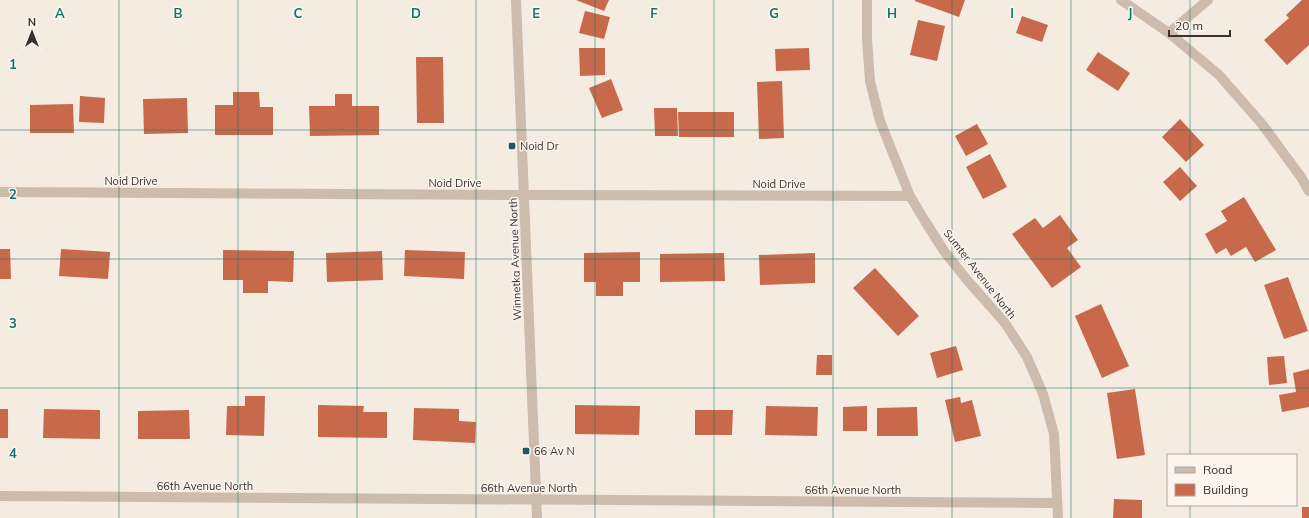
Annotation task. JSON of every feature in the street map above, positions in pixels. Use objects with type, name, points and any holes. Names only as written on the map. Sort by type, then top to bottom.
[{"type":"street","name":"Winnetka Avenue North","points":[[516,0],[536,518]]},
{"type":"street","name":"Sumter Avenue North","points":[[867,0],[866,39],[870,81],[880,121],[910,196],[944,251],[1004,323],[1027,357],[1044,394],[1054,434],[1058,518]]},
{"type":"street","points":[[1121,0],[1169,33],[1218,75],[1262,124],[1301,177],[1309,191]]},
{"type":"street","points":[[1169,33],[1208,0]]},
{"type":"street","name":"Noid Drive","points":[[0,192],[910,196]]},
{"type":"street","name":"66th Avenue North","points":[[0,496],[1057,503]]},
{"type":"building","points":[[576,0],[609,0],[604,11]]},
{"type":"building","points":[[915,0],[965,0],[959,17]]},
{"type":"building","points":[[1302,0],[1309,0],[1309,45],[1287,65],[1264,40],[1289,18],[1286,15]]},
{"type":"building","points":[[585,11],[610,17],[604,39],[579,33]]},
{"type":"building","points":[[1022,16],[1048,25],[1042,42],[1016,33]]},
{"type":"building","points":[[918,20],[945,26],[937,61],[910,55]]},
{"type":"building","points":[[579,48],[605,48],[605,75],[580,76]]},
{"type":"building","points":[[809,48],[810,70],[776,71],[775,49]]},
{"type":"building","points":[[1098,52],[1130,73],[1118,91],[1086,70]]},
{"type":"building","points":[[416,57],[443,57],[444,123],[417,123]]},
{"type":"building","points":[[611,79],[623,110],[602,118],[589,88]]},
{"type":"building","points":[[782,81],[784,138],[759,139],[757,82]]},
{"type":"building","points":[[233,92],[259,92],[260,107],[273,107],[273,135],[215,135],[215,105],[233,105]]},
{"type":"building","points":[[335,94],[352,94],[352,106],[379,106],[379,135],[310,136],[309,106],[335,106]]},
{"type":"building","points":[[80,96],[105,98],[104,123],[79,122]]},
{"type":"building","points":[[187,98],[188,133],[144,134],[143,99]]},
{"type":"building","points":[[73,104],[74,133],[30,133],[30,105]]},
{"type":"building","points":[[654,108],[677,108],[678,136],[655,136]]},
{"type":"building","points":[[678,112],[734,112],[734,137],[679,137]]},
{"type":"building","points":[[1180,119],[1204,145],[1186,162],[1162,137]]},
{"type":"building","points":[[977,124],[988,144],[966,156],[955,136]]},
{"type":"building","points":[[990,154],[1007,187],[983,199],[966,167]]},
{"type":"building","points":[[1180,167],[1197,186],[1180,201],[1163,182]]},
{"type":"building","points":[[1244,197],[1276,250],[1255,262],[1246,247],[1231,256],[1226,248],[1216,254],[1205,234],[1227,221],[1221,211]]},
{"type":"building","points":[[1060,215],[1078,240],[1067,248],[1081,267],[1052,288],[1012,234],[1035,218],[1043,228]]},
{"type":"building","points":[[0,249],[10,249],[11,279],[0,279]]},
{"type":"building","points":[[61,249],[110,252],[108,279],[59,276]]},
{"type":"building","points":[[223,250],[294,251],[293,282],[268,281],[268,293],[243,293],[243,280],[223,280]]},
{"type":"building","points":[[405,250],[465,252],[464,279],[404,276]]},
{"type":"building","points":[[382,251],[383,280],[327,282],[326,253]]},
{"type":"building","points":[[640,252],[640,282],[623,282],[623,296],[596,296],[596,282],[584,282],[584,253]]},
{"type":"building","points":[[724,253],[725,281],[660,282],[660,254]]},
{"type":"building","points":[[815,253],[815,283],[760,285],[759,255]]},
{"type":"building","points":[[875,268],[919,316],[898,336],[853,288]]},
{"type":"building","points":[[1288,277],[1308,331],[1284,339],[1264,285]]},
{"type":"building","points":[[1101,304],[1129,366],[1102,378],[1075,316]]},
{"type":"building","points":[[956,346],[963,370],[937,378],[930,353]]},
{"type":"building","points":[[817,355],[832,355],[832,375],[816,375]]},
{"type":"building","points":[[1284,356],[1287,383],[1269,385],[1267,357]]},
{"type":"building","points":[[1309,369],[1309,407],[1282,412],[1279,395],[1296,392],[1293,373]]},
{"type":"building","points":[[1135,389],[1145,455],[1117,459],[1107,393]]},
{"type":"building","points":[[245,396],[265,396],[264,436],[226,435],[227,406],[245,406]]},
{"type":"building","points":[[960,397],[961,403],[972,400],[981,436],[955,442],[945,400]]},
{"type":"building","points":[[318,405],[364,406],[363,412],[387,412],[387,438],[318,437]]},
{"type":"building","points":[[575,405],[640,406],[639,435],[575,434]]},
{"type":"building","points":[[766,406],[818,407],[817,436],[765,435]]},
{"type":"building","points":[[867,406],[867,431],[843,431],[843,407]]},
{"type":"building","points":[[917,407],[918,436],[877,436],[877,408]]},
{"type":"building","points":[[414,408],[459,409],[459,421],[476,422],[475,443],[413,440]]},
{"type":"building","points":[[0,409],[8,409],[8,438],[0,438]]},
{"type":"building","points":[[44,409],[100,410],[100,439],[43,438]]},
{"type":"building","points":[[189,410],[190,439],[138,439],[138,411]]},
{"type":"building","points":[[695,410],[733,410],[732,435],[695,435]]},
{"type":"building","points":[[1114,499],[1142,500],[1142,518],[1113,518]]},
{"type":"building","points":[[1302,507],[1309,507],[1309,518],[1302,518]]},
{"type":"place","name":"Noid Dr","points":[[512,146]]},
{"type":"place","name":"66 Av N","points":[[526,451]]}]
